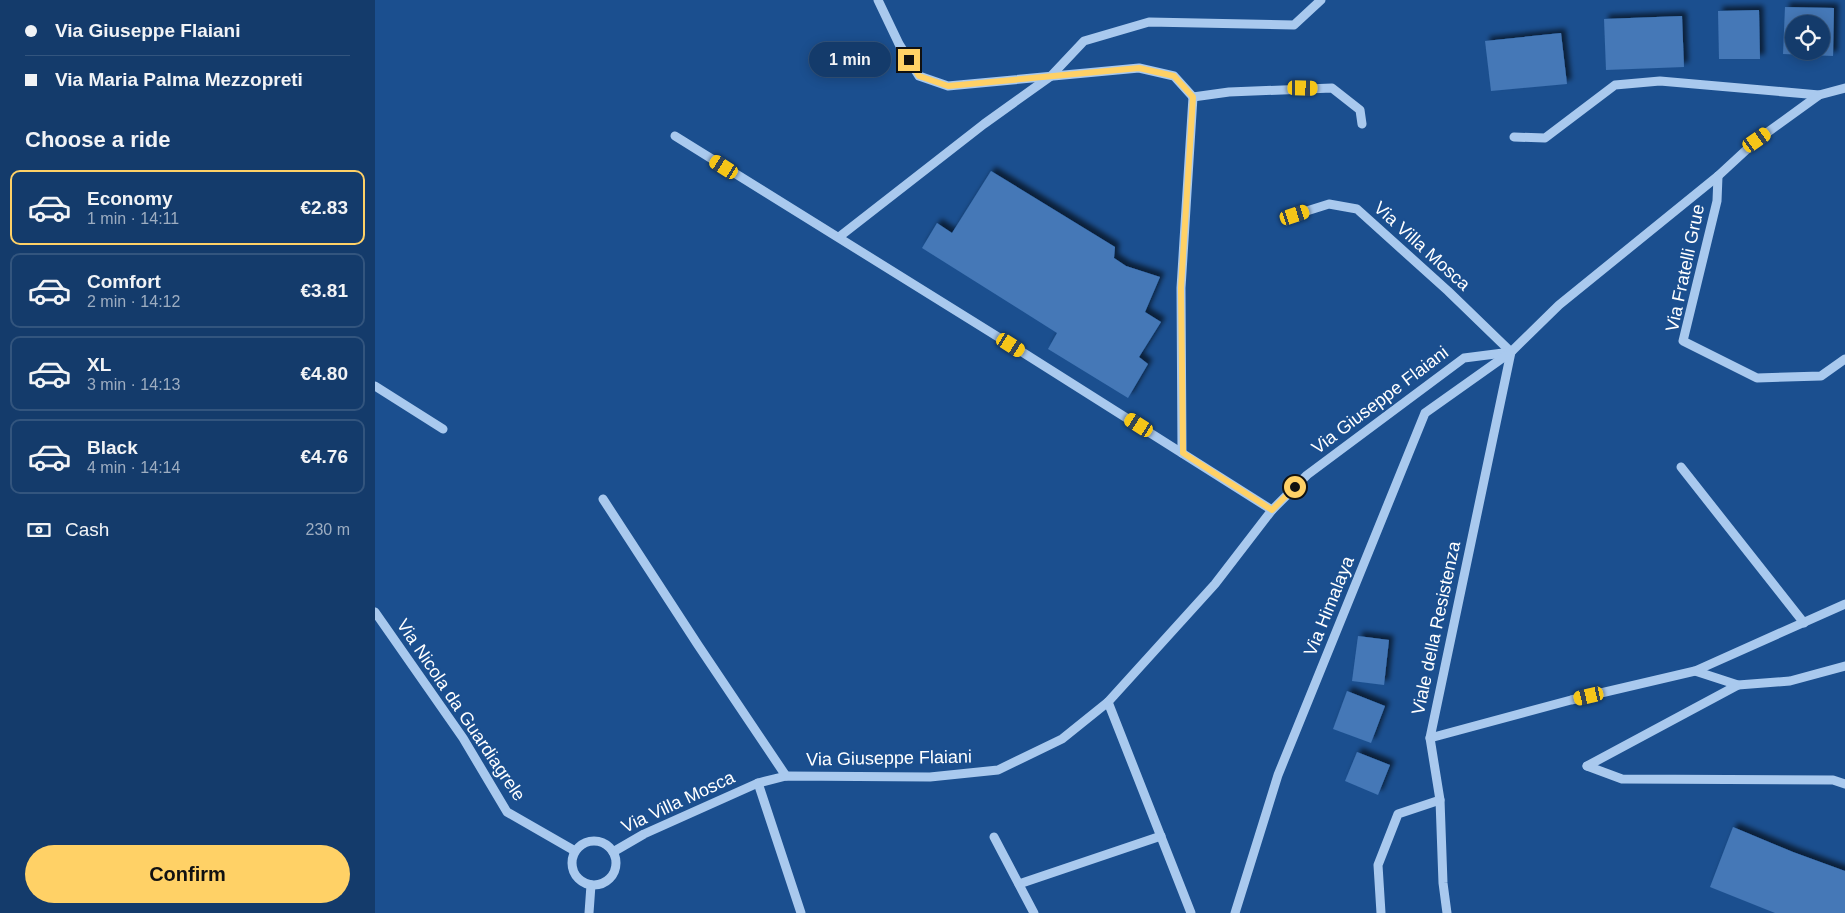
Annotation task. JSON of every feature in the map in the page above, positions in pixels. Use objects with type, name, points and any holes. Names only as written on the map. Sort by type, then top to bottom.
[{"type":"street","points":[[877,0],[899,44],[919,76],[948,86],[990,84],[1139,68],[1174,76],[1193,97],[1181,288],[1183,453]]},
{"type":"street","points":[[839,237],[984,124],[1051,76],[1084,41],[1149,22],[1294,25],[1321,0]]},
{"type":"street","points":[[1514,137],[1545,138],[1615,85],[1660,81],[1819,95],[1845,88]]},
{"type":"street","points":[[1193,97],[1229,92],[1332,88],[1360,110],[1362,124]]},
{"type":"street","points":[[1511,352],[1559,305],[1718,176],[1757,140],[1819,95]]},
{"type":"street","points":[[675,136],[1272,510]]},
{"type":"street","name":"Via Fratelli Grue","points":[[1718,176],[1717,201],[1683,341],[1757,378],[1821,376],[1845,359]]},
{"type":"street","name":"Via Villa Mosca","points":[[1295,215],[1329,204],[1357,210],[1448,291],[1511,352]]},
{"type":"street","name":"Via Giuseppe Flaiani","points":[[786,776],[930,777],[998,770],[1062,739],[1108,702],[1215,584],[1272,510],[1307,475],[1464,358],[1511,352]]},
{"type":"street","name":"Viale della Resistenza","points":[[1447,913],[1443,883],[1440,800],[1430,738],[1511,352]]},
{"type":"street","name":"Via Himalaya","points":[[1235,913],[1278,775],[1425,413],[1511,352]]},
{"type":"street","points":[[375,386],[443,429]]},
{"type":"street","points":[[1681,467],[1804,622]]},
{"type":"street","points":[[603,500],[786,776]]},
{"type":"street","points":[[1430,738],[1571,700],[1695,671],[1845,604]]},
{"type":"street","name":"Via Nicola da Guardiagrele","points":[[375,612],[463,738],[507,812],[575,851]]},
{"type":"street","points":[[1695,671],[1738,685],[1790,681],[1845,666]]},
{"type":"street","points":[[1738,685],[1587,766],[1622,779],[1833,780],[1845,784]]},
{"type":"street","points":[[1108,702],[1191,913]]},
{"type":"street","name":"Via Villa Mosca","points":[[613,852],[644,834],[758,784],[786,776]]},
{"type":"street","name":"Via Villa Mosca","points":[[758,784],[801,913]]},
{"type":"street","points":[[1381,913],[1378,865],[1399,814],[1440,800]]},
{"type":"street","points":[[1019,884],[1161,836]]},
{"type":"street","points":[[994,837],[1035,913]]},
{"type":"street","points":[[594,841],[608,846],[613,852],[616,865],[614,872],[605,882],[591,885],[578,878],[574,872],[572,858],[575,851],[587,842],[594,841]]},
{"type":"street","points":[[589,913],[591,885]]},
{"type":"building","points":[[1785,7],[1834,8],[1833,56],[1830,56],[1830,15],[1785,15],[1785,54],[1783,54]]},
{"type":"building","points":[[1759,10],[1760,59],[1719,59],[1718,11]]},
{"type":"building","points":[[1682,16],[1684,67],[1606,70],[1604,19]]},
{"type":"building","points":[[1561,33],[1567,84],[1491,91],[1485,41]]},
{"type":"building","points":[[991,171],[1115,247],[1114,258],[1126,266],[1160,277],[1145,312],[1161,322],[1139,357],[1148,364],[1128,398],[1048,349],[1057,333],[922,248],[937,223],[952,233]]},
{"type":"building","points":[[1358,636],[1389,640],[1384,685],[1352,681]]},
{"type":"building","points":[[1347,691],[1385,706],[1371,743],[1333,729]]},
{"type":"building","points":[[1357,752],[1390,765],[1378,795],[1345,781]]},
{"type":"building","points":[[1733,827],[1845,871],[1845,913],[1775,913],[1710,887]]},
{"type":"route","points":[[909,60],[919,76],[948,86],[990,84],[1139,68],[1174,76],[1193,97],[1181,288],[1183,453],[1272,510],[1295,487]]}]
